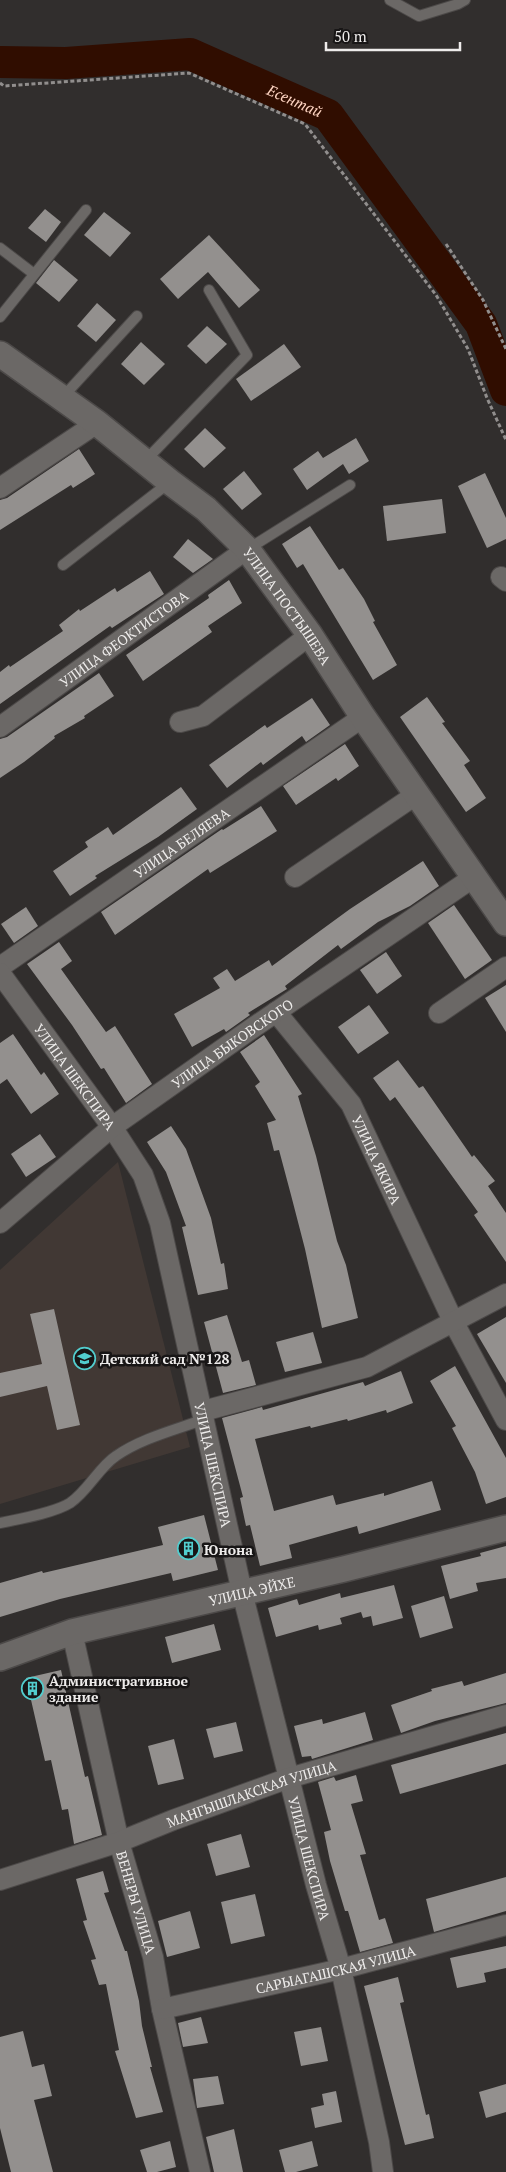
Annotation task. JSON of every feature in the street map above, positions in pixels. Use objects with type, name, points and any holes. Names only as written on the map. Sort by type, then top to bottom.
[{"type":"street","name":"УЛИЦА ПОСТЫШЕВА","points":[[0,354],[97,423],[206,509],[247,550],[310,634],[363,717],[506,923]]},
{"type":"street","points":[[0,488],[97,423]]},
{"type":"street","name":"УЛИЦА ФЕОКТИСТОВА","points":[[0,727],[247,550]]},
{"type":"street","points":[[180,722],[203,716],[310,634]]},
{"type":"street","name":"УЛИЦА БЕЛЯЕВА","points":[[0,967],[363,717]]},
{"type":"street","points":[[295,878],[417,794]]},
{"type":"street","name":"УЛИЦА БЫКОВСКОГО","points":[[0,1223],[112,1127],[474,877]]},
{"type":"street","points":[[439,1013],[506,967]]},
{"type":"street","name":"УЛИЦА ШЕКСПИРА","points":[[0,973],[112,1127],[143,1175],[160,1223],[242,1592],[316,1885],[341,1968],[379,2142],[383,2172]]},
{"type":"street","name":"УЛИЦА ЯКИРА","points":[[276,1012],[351,1104],[454,1323],[506,1420]]},
{"type":"street","points":[[204,1415],[367,1367],[506,1294]]},
{"type":"street","name":"УЛИЦА ЭЙХЕ","points":[[0,1658],[72,1632],[344,1569],[506,1528]]},
{"type":"street","name":"ВЕНЕРЫ УЛИЦА","points":[[72,1632],[119,1842],[153,1957],[162,2009],[200,2172]]},
{"type":"street","name":"МАНГЫШЛАКСКАЯ УЛИЦА","points":[[0,1880],[119,1842],[173,1820],[289,1778],[506,1715]]},
{"type":"street","name":"САРЫАГАШСКАЯ УЛИЦА","points":[[162,2009],[341,1968],[506,1925]]},
{"type":"lane","points":[[390,0],[420,16],[465,0]]},
{"type":"lane","points":[[0,317],[86,210]]},
{"type":"lane","points":[[0,248],[34,274]]},
{"type":"lane","points":[[145,461],[247,355],[209,290]]},
{"type":"lane","points":[[62,398],[137,316]]},
{"type":"lane","points":[[63,565],[170,482]]},
{"type":"lane","points":[[247,550],[350,485]]},
{"type":"lane","points":[[0,1523],[38,1514],[70,1503],[91,1483],[114,1456],[204,1415]]},
{"type":"path","points":[[0,83],[4,86],[189,74],[305,124],[436,295],[468,349],[506,440]]},
{"type":"path","points":[[446,244],[483,300],[506,349]]},
{"type":"shaded area","name":"Детский сад №128","points":[[118,1162],[190,1447],[0,1504],[0,1270]]},
{"type":"building","points":[[45,209],[61,222],[46,242],[28,228]]},
{"type":"building","points":[[104,212],[131,233],[110,257],[84,235]]},
{"type":"building","points":[[209,235],[260,290],[239,308],[208,272],[178,299],[160,279]]},
{"type":"building","points":[[54,260],[78,280],[59,302],[36,283]]},
{"type":"building","points":[[97,303],[116,320],[96,342],[77,326]]},
{"type":"building","points":[[207,326],[227,344],[206,364],[187,346]]},
{"type":"building","points":[[141,342],[165,364],[144,385],[121,364]]},
{"type":"building","points":[[284,344],[301,367],[251,401],[236,379]]},
{"type":"building","points":[[205,428],[226,448],[204,468],[184,449]]},
{"type":"building","points":[[356,438],[369,461],[349,474],[343,464],[307,490],[293,469],[318,451],[323,458]]},
{"type":"building","points":[[79,449],[95,474],[73,488],[71,485],[0,530],[0,500],[7,498]]},
{"type":"building","points":[[244,471],[262,494],[242,510],[223,489]]},
{"type":"building","points":[[485,473],[506,518],[506,539],[487,548],[458,486]]},
{"type":"building","points":[[442,499],[446,533],[387,541],[383,506]]},
{"type":"building","points":[[310,526],[339,570],[343,568],[364,599],[375,621],[373,622],[397,665],[373,680],[303,564],[297,568],[282,544]]},
{"type":"building","points":[[188,539],[213,559],[193,573],[173,557]]},
{"type":"building","points":[[150,571],[164,594],[112,628],[110,626],[0,704],[0,672],[63,631],[59,625],[79,609],[80,611],[115,588],[117,592]]},
{"type":"building","points":[[229,580],[242,603],[208,626],[212,632],[143,681],[126,655],[209,598],[208,595]]},
{"type":"building","points":[[99,673],[114,696],[84,716],[85,718],[54,736],[55,738],[0,778],[0,739],[7,737]]},
{"type":"building","points":[[427,697],[445,722],[442,723],[470,761],[464,765],[486,798],[466,812],[400,717]]},
{"type":"building","points":[[312,698],[330,725],[306,742],[302,736],[263,765],[261,762],[227,788],[209,765],[265,725],[267,728]]},
{"type":"building","points":[[345,744],[359,766],[338,781],[336,778],[296,805],[283,786]]},
{"type":"building","points":[[181,787],[197,809],[158,837],[95,876],[97,878],[70,896],[53,871],[88,847],[85,842],[108,827],[113,835]]},
{"type":"building","points":[[261,806],[277,831],[210,873],[208,869],[115,935],[101,912],[222,829]]},
{"type":"building","points":[[423,861],[439,886],[410,906],[378,922],[341,949],[338,945],[285,986],[287,989],[248,1013],[250,1015],[226,1032],[224,1029],[192,1047],[174,1014],[220,988],[213,978],[227,969],[235,981],[269,960],[272,966],[350,909]]},
{"type":"building","points":[[454,905],[492,960],[465,979],[428,923]]},
{"type":"building","points":[[26,907],[38,926],[14,943],[1,924]]},
{"type":"building","points":[[59,942],[72,961],[61,969],[106,1032],[115,1026],[152,1084],[126,1103],[104,1068],[101,1069],[72,1025],[27,964]]},
{"type":"building","points":[[386,952],[402,976],[377,994],[360,970]]},
{"type":"building","points":[[506,985],[506,1032],[485,998]]},
{"type":"building","points":[[369,1005],[389,1033],[358,1054],[338,1027]]},
{"type":"building","points":[[13,1034],[41,1075],[44,1072],[59,1094],[31,1114],[7,1079],[0,1084],[0,1043]]},
{"type":"building","points":[[264,1035],[302,1094],[298,1096],[316,1156],[337,1241],[346,1265],[358,1318],[322,1328],[305,1249],[279,1150],[274,1151],[267,1123],[276,1120],[255,1086],[260,1082],[240,1052]]},
{"type":"building","points":[[398,1060],[419,1088],[423,1086],[472,1157],[474,1155],[495,1181],[488,1186],[506,1213],[506,1262],[474,1215],[478,1212],[395,1097],[390,1101],[373,1078]]},
{"type":"building","points":[[171,1126],[186,1149],[211,1218],[221,1264],[224,1263],[228,1289],[198,1295],[182,1227],[186,1226],[166,1172],[147,1142]]},
{"type":"building","points":[[40,1134],[56,1157],[26,1177],[11,1154]]},
{"type":"building","points":[[54,1309],[80,1425],[57,1430],[47,1386],[0,1397],[0,1373],[42,1364],[30,1314]]},
{"type":"building","points":[[227,1315],[242,1362],[249,1360],[256,1385],[223,1393],[204,1322]]},
{"type":"building","points":[[506,1317],[506,1383],[477,1334]]},
{"type":"building","points":[[313,1332],[322,1363],[285,1372],[276,1342]]},
{"type":"building","points":[[455,1366],[506,1458],[506,1497],[486,1504],[475,1472],[452,1428],[456,1426],[430,1381]]},
{"type":"building","points":[[401,1371],[413,1403],[387,1413],[386,1410],[348,1421],[347,1419],[311,1428],[310,1426],[255,1439],[274,1511],[333,1495],[336,1505],[384,1493],[384,1496],[432,1481],[441,1510],[359,1534],[357,1526],[289,1545],[292,1558],[260,1566],[250,1525],[246,1526],[240,1498],[243,1497],[222,1418],[262,1407],[263,1410],[363,1382],[365,1386]]},
{"type":"building","points":[[204,1515],[218,1570],[173,1581],[171,1573],[60,1599],[0,1617],[0,1583],[42,1571],[43,1573],[163,1545],[158,1527]]},
{"type":"building","points":[[506,1546],[506,1578],[476,1583],[478,1591],[450,1599],[441,1566],[481,1556],[480,1553]]},
{"type":"building","points":[[394,1585],[403,1618],[373,1626],[371,1616],[363,1618],[361,1612],[340,1618],[342,1624],[319,1630],[318,1625],[276,1637],[268,1608],[297,1599],[299,1605],[340,1593],[341,1598]]},
{"type":"building","points":[[444,1596],[453,1628],[420,1638],[411,1606]]},
{"type":"building","points":[[214,1624],[221,1650],[172,1663],[165,1637]]},
{"type":"building","points":[[61,1670],[85,1777],[88,1776],[102,1835],[74,1844],[68,1809],[62,1810],[51,1760],[45,1761],[26,1678]]},
{"type":"building","points":[[506,1673],[506,1703],[435,1721],[401,1733],[391,1705],[432,1691],[431,1689],[462,1681],[464,1686]]},
{"type":"building","points":[[365,1712],[373,1740],[312,1759],[311,1756],[302,1757],[294,1726],[322,1719],[323,1724]]},
{"type":"building","points":[[236,1722],[243,1751],[214,1758],[206,1729]]},
{"type":"building","points":[[506,1733],[506,1764],[400,1794],[391,1765]]},
{"type":"building","points":[[174,1739],[184,1779],[158,1785],[148,1746]]},
{"type":"building","points":[[356,1775],[363,1801],[351,1804],[366,1854],[360,1855],[379,1920],[385,1918],[393,1943],[360,1952],[330,1861],[324,1832],[331,1830],[318,1782],[334,1777],[336,1781]]},
{"type":"building","points":[[241,1834],[250,1867],[216,1876],[207,1844]]},
{"type":"building","points":[[103,1871],[109,1892],[104,1893],[125,1951],[127,1951],[139,2001],[142,2026],[152,2067],[150,2067],[163,2112],[136,2118],[115,2051],[119,2050],[106,1984],[99,1985],[91,1960],[96,1959],[83,1921],[87,1920],[76,1879]]},
{"type":"building","points":[[506,1877],[506,1911],[434,1932],[426,1899]]},
{"type":"building","points":[[255,1894],[265,1936],[231,1944],[221,1902]]},
{"type":"building","points":[[190,1911],[200,1948],[167,1957],[158,1921]]},
{"type":"building","points":[[506,1946],[506,1968],[484,1973],[486,1982],[457,1988],[450,1958]]},
{"type":"building","points":[[398,1977],[404,2002],[400,2003],[426,2115],[429,2114],[434,2138],[405,2145],[364,1986]]},
{"type":"building","points":[[201,2017],[208,2043],[183,2047],[178,2023]]},
{"type":"building","points":[[321,2027],[328,2061],[301,2066],[294,2032]]},
{"type":"building","points":[[23,2031],[32,2067],[44,2064],[52,2096],[34,2100],[53,2172],[11,2172],[0,2128],[0,2037]]},
{"type":"building","points":[[218,2076],[224,2104],[197,2108],[193,2079]]},
{"type":"building","points":[[506,2084],[506,2112],[486,2118],[479,2092]]},
{"type":"building","points":[[336,2091],[342,2122],[315,2128],[311,2108],[324,2105],[322,2094]]},
{"type":"building","points":[[234,2129],[243,2172],[214,2172],[206,2137]]},
{"type":"building","points":[[170,2141],[176,2167],[157,2172],[147,2172],[140,2150]]},
{"type":"building","points":[[312,2141],[318,2166],[296,2172],[285,2172],[279,2150]]},
{"type":"waterway","name":"Есентай","points":[[0,62],[66,63],[190,54],[328,115],[481,324],[506,390]]},
{"type":"place","name":"Детский сад №128","points":[[84,1358]]},
{"type":"place","name":"Юнона","points":[[188,1549]]},
{"type":"place","name":"Административное здание","points":[[33,1688]]}]
